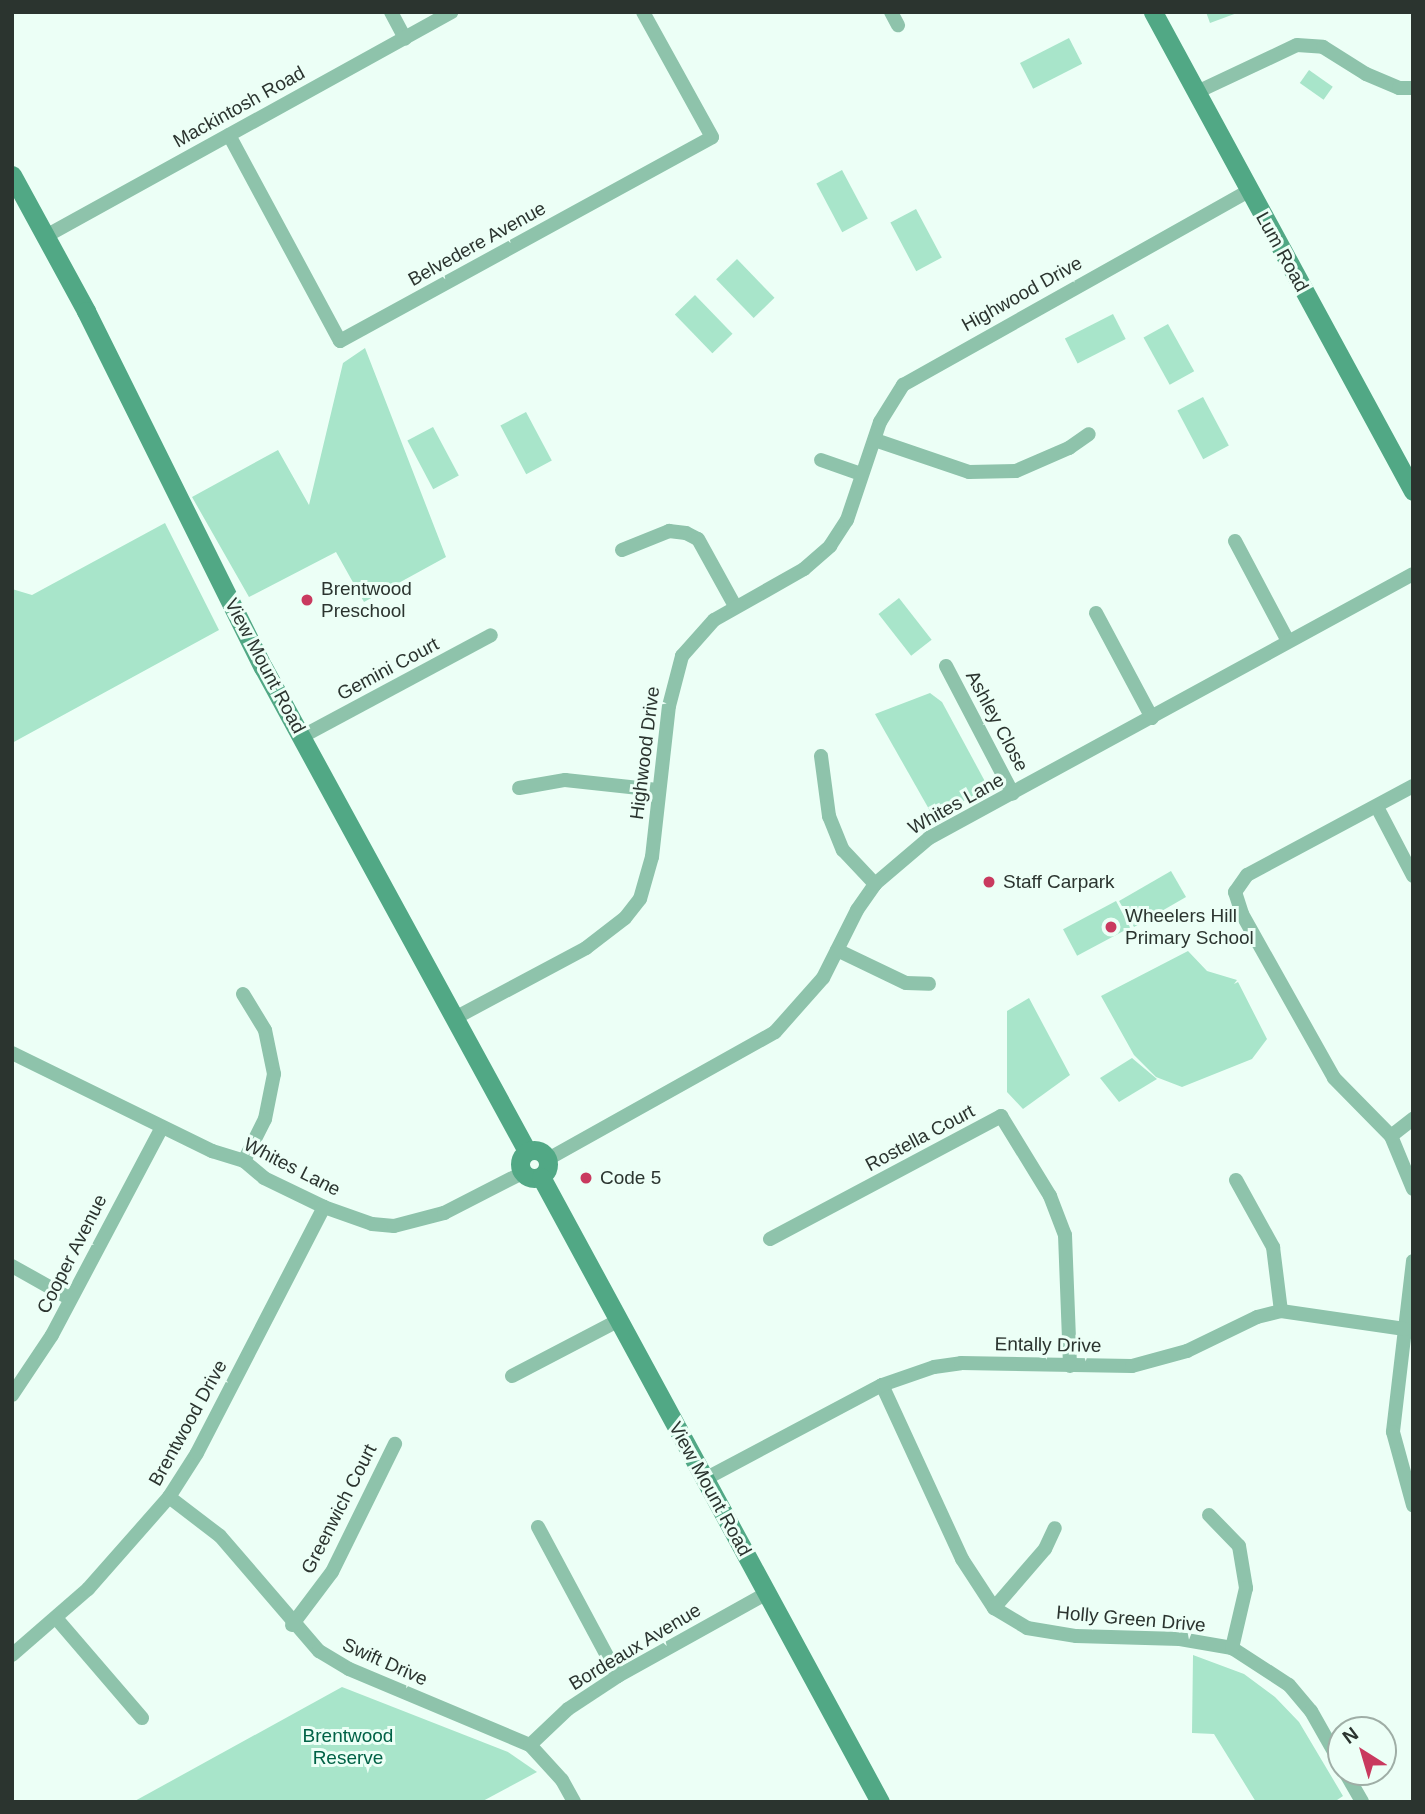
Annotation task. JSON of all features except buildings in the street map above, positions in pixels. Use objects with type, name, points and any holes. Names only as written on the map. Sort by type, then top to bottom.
[{"type":"street","points":[[391,12],[405,38]]},
{"type":"street","name":"Mackintosh Road","points":[[46,236],[451,12]]},
{"type":"street","name":"Belvedere Avenue","points":[[229,135],[340,341],[712,137],[643,12]]},
{"type":"street","name":"Lum Road","points":[[1153,12],[1413,491]]},
{"type":"street","points":[[1197,92],[1297,45],[1323,47],[1366,74],[1399,88],[1413,88]]},
{"type":"street","name":"View Mount Road","points":[[12,175],[46,236],[231,606],[527,1152],[540,1151],[537,1170],[880,1802]]},
{"type":"street","name":"Highwood Drive","points":[[455,1018],[586,948],[625,918],[640,898],[648,878],[657,790],[674,678],[682,656],[714,620],[804,569],[830,546],[847,520],[861,474],[891,399],[922,372],[1248,191]]},
{"type":"street","points":[[876,440],[969,472],[1016,471],[1069,449],[1088,434]]},
{"type":"street","points":[[821,460],[861,474]]},
{"type":"street","points":[[622,551],[669,531],[698,538],[736,606]]},
{"type":"street","points":[[1234,541],[1288,641]]},
{"type":"street","name":"Whites Lane","points":[[12,1053],[162,1127],[244,1161],[264,1178],[324,1207],[372,1224],[394,1226],[444,1213],[537,1170],[766,1039],[807,1000],[875,884],[929,838],[1413,574]]},
{"type":"street","points":[[1096,613],[1152,718]]},
{"type":"street","name":"Gemini Court","points":[[303,736],[491,635]]},
{"type":"street","name":"Ashley Close","points":[[946,666],[1013,794]]},
{"type":"street","points":[[821,755],[829,816],[843,850],[875,884]]},
{"type":"street","points":[[519,788],[565,780],[657,790]]},
{"type":"street","points":[[1413,786],[1247,875],[1235,892],[1242,914],[1334,1078],[1391,1136],[1413,1189]]},
{"type":"street","points":[[1377,807],[1413,876]]},
{"type":"street","points":[[837,950],[906,983],[929,984]]},
{"type":"street","points":[[243,995],[265,1030],[274,1074],[265,1119],[244,1161]]},
{"type":"street","name":"Rostella Court","points":[[770,1239],[1001,1116],[1050,1196],[1065,1235],[1070,1366]]},
{"type":"street","points":[[1391,1136],[1413,1119]]},
{"type":"street","name":"Cooper Avenue","points":[[12,1395],[52,1335],[69,1298],[162,1127]]},
{"type":"street","points":[[1236,1180],[1273,1247],[1281,1311],[1405,1329]]},
{"type":"street","name":"Brentwood Drive","points":[[15,1646],[56,1618],[111,1567],[169,1497],[197,1453],[324,1207]]},
{"type":"street","points":[[1413,1261],[1405,1329],[1407,1359],[1393,1432],[1413,1504]]},
{"type":"street","points":[[12,1266],[69,1298]]},
{"type":"street","name":"Entally Drive","points":[[705,1479],[882,1385],[961,1363],[1132,1366],[1159,1360],[1281,1311]]},
{"type":"street","points":[[512,1376],[619,1320]]},
{"type":"street","name":"Holly Green Drive","points":[[882,1385],[976,1588],[994,1608],[1027,1628],[1052,1632],[1180,1639],[1232,1648],[1289,1685],[1311,1711],[1327,1739]]},
{"type":"street","name":"Greenwich Court","points":[[292,1625],[332,1572],[395,1444]]},
{"type":"street","name":"Swift Drive","points":[[169,1497],[220,1536],[292,1625],[319,1651],[349,1669],[530,1745],[562,1780],[574,1802]]},
{"type":"street","points":[[1209,1515],[1239,1546],[1245,1578],[1246,1588],[1232,1648]]},
{"type":"street","points":[[538,1527],[618,1676]]},
{"type":"street","points":[[994,1608],[1045,1549],[1055,1528]]},
{"type":"street","name":"Bordeaux Avenue","points":[[530,1745],[568,1709],[618,1676],[767,1593]]},
{"type":"street","points":[[56,1618],[142,1718]]},
{"type":"street","points":[[1353,1786],[1362,1802]]},
{"type":"green space","points":[[1206,12],[1237,12],[1237,13],[1210,23]]},
{"type":"green space","points":[[1069,38],[1082,64],[1033,89],[1020,63]]},
{"type":"green space","points":[[1309,70],[1333,87],[1324,100],[1300,83]]},
{"type":"green space","points":[[842,170],[868,219],[842,232],[816,184]]},
{"type":"green space","points":[[916,209],[942,258],[916,271],[890,223]]},
{"type":"green space","points":[[737,259],[775,298],[754,318],[716,279]]},
{"type":"green space","points":[[695,295],[733,334],[712,353],[675,314]]},
{"type":"green space","points":[[1113,314],[1126,339],[1078,363],[1065,339]]},
{"type":"green space","points":[[1168,324],[1194,371],[1170,385],[1144,338]]},
{"type":"green space","points":[[365,348],[446,557],[364,602],[336,552],[249,597],[192,497],[278,450],[309,505],[343,363]]},
{"type":"green space","points":[[1203,397],[1229,446],[1203,459],[1177,411]]},
{"type":"green space","points":[[526,412],[552,461],[526,474],[500,426]]},
{"type":"green space","points":[[433,427],[459,476],[433,489],[407,441]]},
{"type":"green space","points":[[165,523],[219,630],[12,743],[12,589],[32,595]]},
{"type":"green space","points":[[899,598],[932,640],[911,656],[879,614]]},
{"type":"green space","points":[[930,693],[942,702],[988,787],[934,818],[875,714]]},
{"type":"green space","points":[[1171,871],[1186,897],[1134,927],[1119,901]]},
{"type":"green space","points":[[1116,901],[1130,927],[1077,956],[1063,929]]},
{"type":"green space","points":[[1188,951],[1207,971],[1237,980],[1234,984],[1238,982],[1267,1039],[1252,1059],[1182,1087],[1156,1077],[1134,1055],[1101,996]]},
{"type":"green space","points":[[1029,998],[1070,1075],[1023,1109],[1007,1092],[1007,1011]]},
{"type":"green space","points":[[1132,1058],[1157,1079],[1119,1102],[1100,1078]]},
{"type":"green space","points":[[1193,1655],[1244,1674],[1275,1697],[1299,1722],[1327,1769],[1327,1786],[1337,1786],[1343,1796],[1334,1802],[1256,1802],[1214,1734],[1192,1733]]},
{"type":"green space","name":"Brentwood Reserve","points":[[342,1687],[508,1752],[537,1772],[481,1802],[133,1802]]},
{"type":"place","name":"Brentwood Preschool","points":[[307,600]]},
{"type":"place","name":"Staff Carpark","points":[[989,882]]},
{"type":"place","name":"Wheelers Hill Primary School","points":[[1111,927]]},
{"type":"place","name":"Code 5","points":[[586,1178]]}]
